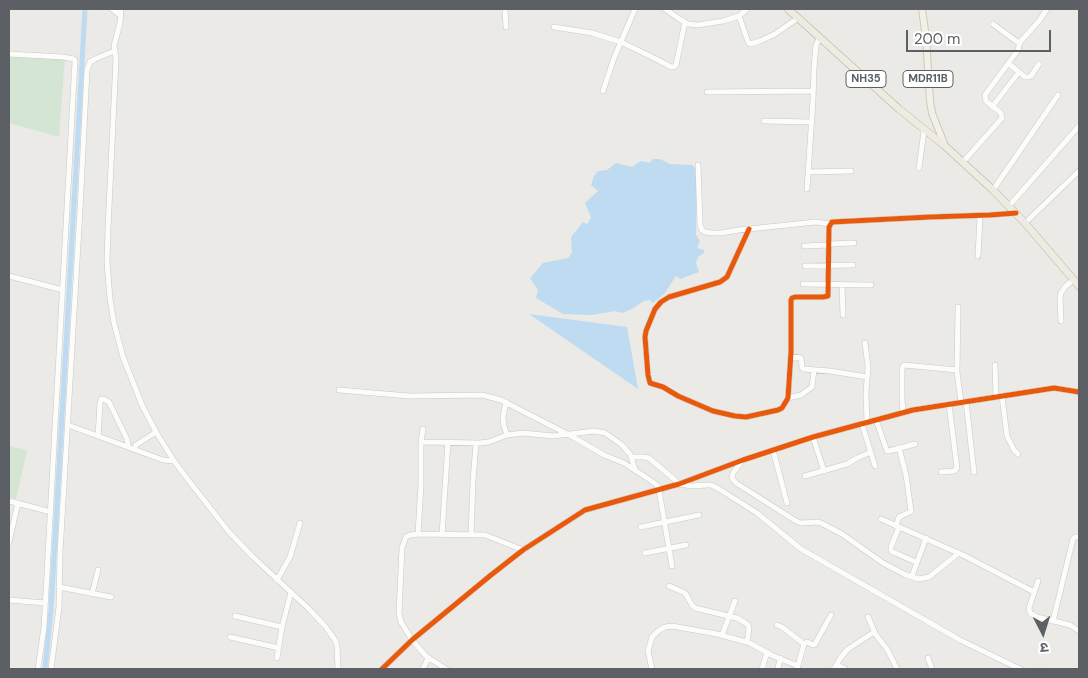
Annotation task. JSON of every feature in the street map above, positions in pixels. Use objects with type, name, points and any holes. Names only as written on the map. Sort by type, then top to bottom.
[{"type":"highway","name":"NH35","points":[[788,9],[993,190],[1025,223],[1079,286]]},
{"type":"main road","name":"MDR11B","points":[[922,9],[930,101],[934,118],[945,146]]},
{"type":"street","points":[[112,9],[120,15]]},
{"type":"street","points":[[121,9],[114,51],[116,58],[107,262],[114,323],[123,356],[142,405],[174,461],[229,532],[318,618],[336,640],[338,669]]},
{"type":"street","points":[[504,9],[506,27]]},
{"type":"street","points":[[603,91],[614,58],[635,9]]},
{"type":"street","points":[[665,9],[685,22],[698,25],[724,21],[739,16],[748,9]]},
{"type":"street","points":[[963,162],[1002,118],[1002,114],[986,101],[985,95],[1047,9]]},
{"type":"street","points":[[739,16],[750,44],[775,34],[798,18]]},
{"type":"street","points":[[554,27],[592,33],[621,42],[674,67],[685,22]]},
{"type":"street","points":[[993,24],[1020,44]]},
{"type":"street","points":[[807,189],[814,68],[816,45],[820,37]]},
{"type":"street","points":[[51,669],[59,607],[87,70],[90,62],[94,59],[114,51]]},
{"type":"street","points":[[9,54],[63,57],[74,59],[75,61],[51,512],[44,627],[38,669]]},
{"type":"street","points":[[1008,63],[1025,77],[1031,76],[1039,64]]},
{"type":"street","points":[[992,106],[1019,72]]},
{"type":"street","points":[[707,92],[813,91]]},
{"type":"street","points":[[993,190],[1058,95]]},
{"type":"street","points":[[764,121],[811,122]]},
{"type":"street","points":[[1009,206],[1079,126]]},
{"type":"street","points":[[918,168],[924,131]]},
{"type":"street","points":[[698,165],[700,225],[705,232],[712,233],[816,222],[830,224],[836,221],[1016,213]]},
{"type":"street","points":[[808,172],[850,171]]},
{"type":"street","points":[[1025,223],[1079,171]]},
{"type":"street","points":[[978,256],[980,216]]},
{"type":"street","points":[[749,229],[727,277],[720,282],[661,302],[655,309],[645,337],[648,380],[653,384],[713,411],[746,417],[778,410],[782,408],[788,398],[791,300],[795,296],[828,297],[830,224]]},
{"type":"street","points":[[804,246],[854,242]]},
{"type":"street","points":[[806,266],[853,264]]},
{"type":"street","points":[[9,276],[63,290]]},
{"type":"street","points":[[1061,321],[1061,293],[1073,280]]},
{"type":"street","points":[[803,284],[871,285]]},
{"type":"street","points":[[842,285],[843,315]]},
{"type":"street","points":[[958,308],[957,370],[974,472]]},
{"type":"street","points":[[865,343],[868,367],[865,423],[875,466]]},
{"type":"street","points":[[790,356],[801,358],[803,369],[867,377]]},
{"type":"street","points":[[996,365],[999,396],[1007,436],[1018,454]]},
{"type":"street","points":[[903,413],[902,366],[957,370]]},
{"type":"street","points":[[788,398],[802,395],[812,387],[814,370]]},
{"type":"street","points":[[382,669],[412,640],[492,574],[523,550],[585,510],[679,484],[813,437],[903,413],[1054,388],[1079,392]]},
{"type":"street","points":[[339,390],[409,396],[482,395],[506,402],[604,455],[624,463],[657,485],[672,566]]},
{"type":"street","points":[[98,436],[100,404],[101,399],[103,399],[109,402],[127,439],[128,446]]},
{"type":"street","points":[[506,402],[503,417],[507,436]]},
{"type":"street","points":[[941,472],[954,471],[957,468],[949,404]]},
{"type":"street","points":[[876,420],[887,451],[915,444]]},
{"type":"street","points":[[68,425],[163,460],[174,461]]},
{"type":"street","points":[[418,534],[423,429]]},
{"type":"street","points":[[421,442],[476,443],[490,442],[523,433],[553,436],[594,431],[605,433],[622,444],[631,457],[635,470]]},
{"type":"street","points":[[134,448],[156,432]]},
{"type":"street","points":[[813,437],[824,471]]},
{"type":"street","points":[[442,535],[448,442]]},
{"type":"street","points":[[471,535],[476,443]]},
{"type":"street","points":[[899,448],[906,475],[911,511],[899,517],[891,551],[916,562]]},
{"type":"street","points":[[773,450],[787,503]]},
{"type":"street","points":[[805,476],[847,464],[871,452]]},
{"type":"street","points":[[631,457],[644,456],[649,458],[679,484],[692,486],[707,484],[719,489],[757,513],[801,549],[960,640],[1020,669]]},
{"type":"street","points":[[743,460],[732,473],[732,478],[736,483],[796,521],[821,523],[842,534],[883,563],[912,576],[919,579],[929,577],[958,553]]},
{"type":"street","points":[[9,501],[51,512]]},
{"type":"street","points":[[9,542],[18,503]]},
{"type":"street","points":[[641,527],[699,515]]},
{"type":"street","points":[[881,519],[958,553],[1034,592]]},
{"type":"street","points":[[277,580],[290,557],[300,523]]},
{"type":"street","points":[[446,669],[428,658],[412,640],[401,622],[399,613],[400,584],[403,543],[406,537],[418,534],[485,535],[523,550]]},
{"type":"street","points":[[1053,621],[1073,539],[1079,537]]},
{"type":"street","points":[[912,576],[926,538]]},
{"type":"street","points":[[645,552],[686,545]]},
{"type":"street","points":[[92,594],[98,570]]},
{"type":"street","points":[[1038,581],[1029,608],[1030,612],[1037,617],[1070,626],[1079,632]]},
{"type":"street","points":[[669,586],[685,593],[695,608],[737,618],[748,625],[747,642]]},
{"type":"street","points":[[59,587],[111,597]]},
{"type":"street","points":[[278,658],[282,627],[291,592]]},
{"type":"street","points":[[9,600],[45,603]]},
{"type":"street","points":[[722,636],[735,601]]},
{"type":"street","points":[[777,625],[804,644],[807,642],[813,645],[831,615]]},
{"type":"street","points":[[235,616],[282,627]]},
{"type":"street","points":[[868,617],[874,632],[887,648],[897,669]]},
{"type":"street","points":[[652,669],[648,651],[650,643],[652,637],[665,627],[672,626],[747,642],[797,667],[804,644]]},
{"type":"street","points":[[845,669],[836,667],[848,650],[874,632]]},
{"type":"street","points":[[230,637],[279,648]]},
{"type":"street","points":[[762,669],[767,652]]},
{"type":"street","points":[[423,669],[428,658]]},
{"type":"street","points":[[778,669],[780,658]]},
{"type":"street","points":[[928,658],[932,669]]},
{"type":"green space","points":[[9,53],[65,58],[59,137],[9,123]]},
{"type":"green space","points":[[9,446],[27,450],[16,499],[9,497]]},
{"type":"water","points":[[653,159],[660,159],[670,164],[692,165],[697,170],[694,173],[696,174],[697,182],[696,235],[700,241],[697,248],[704,250],[704,253],[698,257],[696,263],[699,272],[680,279],[676,276],[665,293],[653,303],[650,300],[644,301],[622,313],[615,311],[592,315],[563,314],[536,298],[538,290],[530,278],[543,263],[568,258],[572,253],[571,237],[583,222],[587,224],[591,217],[585,203],[598,191],[591,185],[598,171],[607,170],[616,163],[632,167],[641,161],[650,163]]},
{"type":"water","points":[[529,314],[627,327],[638,389]]},
{"type":"waterway","points":[[45,669],[51,610],[85,9]]},
{"type":"railway","points":[[88,9],[117,36],[196,90],[713,471],[845,563],[883,586],[1046,669]]},
{"type":"cycle path","points":[[749,229],[727,277],[720,282],[669,297],[661,302],[655,309],[645,337],[650,383],[663,387],[678,396],[713,411],[746,417],[778,410],[782,408],[788,398],[791,352],[791,300],[795,297],[828,296],[829,227],[832,222],[1016,213]]},
{"type":"cycle path","points":[[382,669],[412,640],[491,575],[523,550],[585,510],[679,484],[813,437],[913,410],[1054,388],[1079,392]]}]
